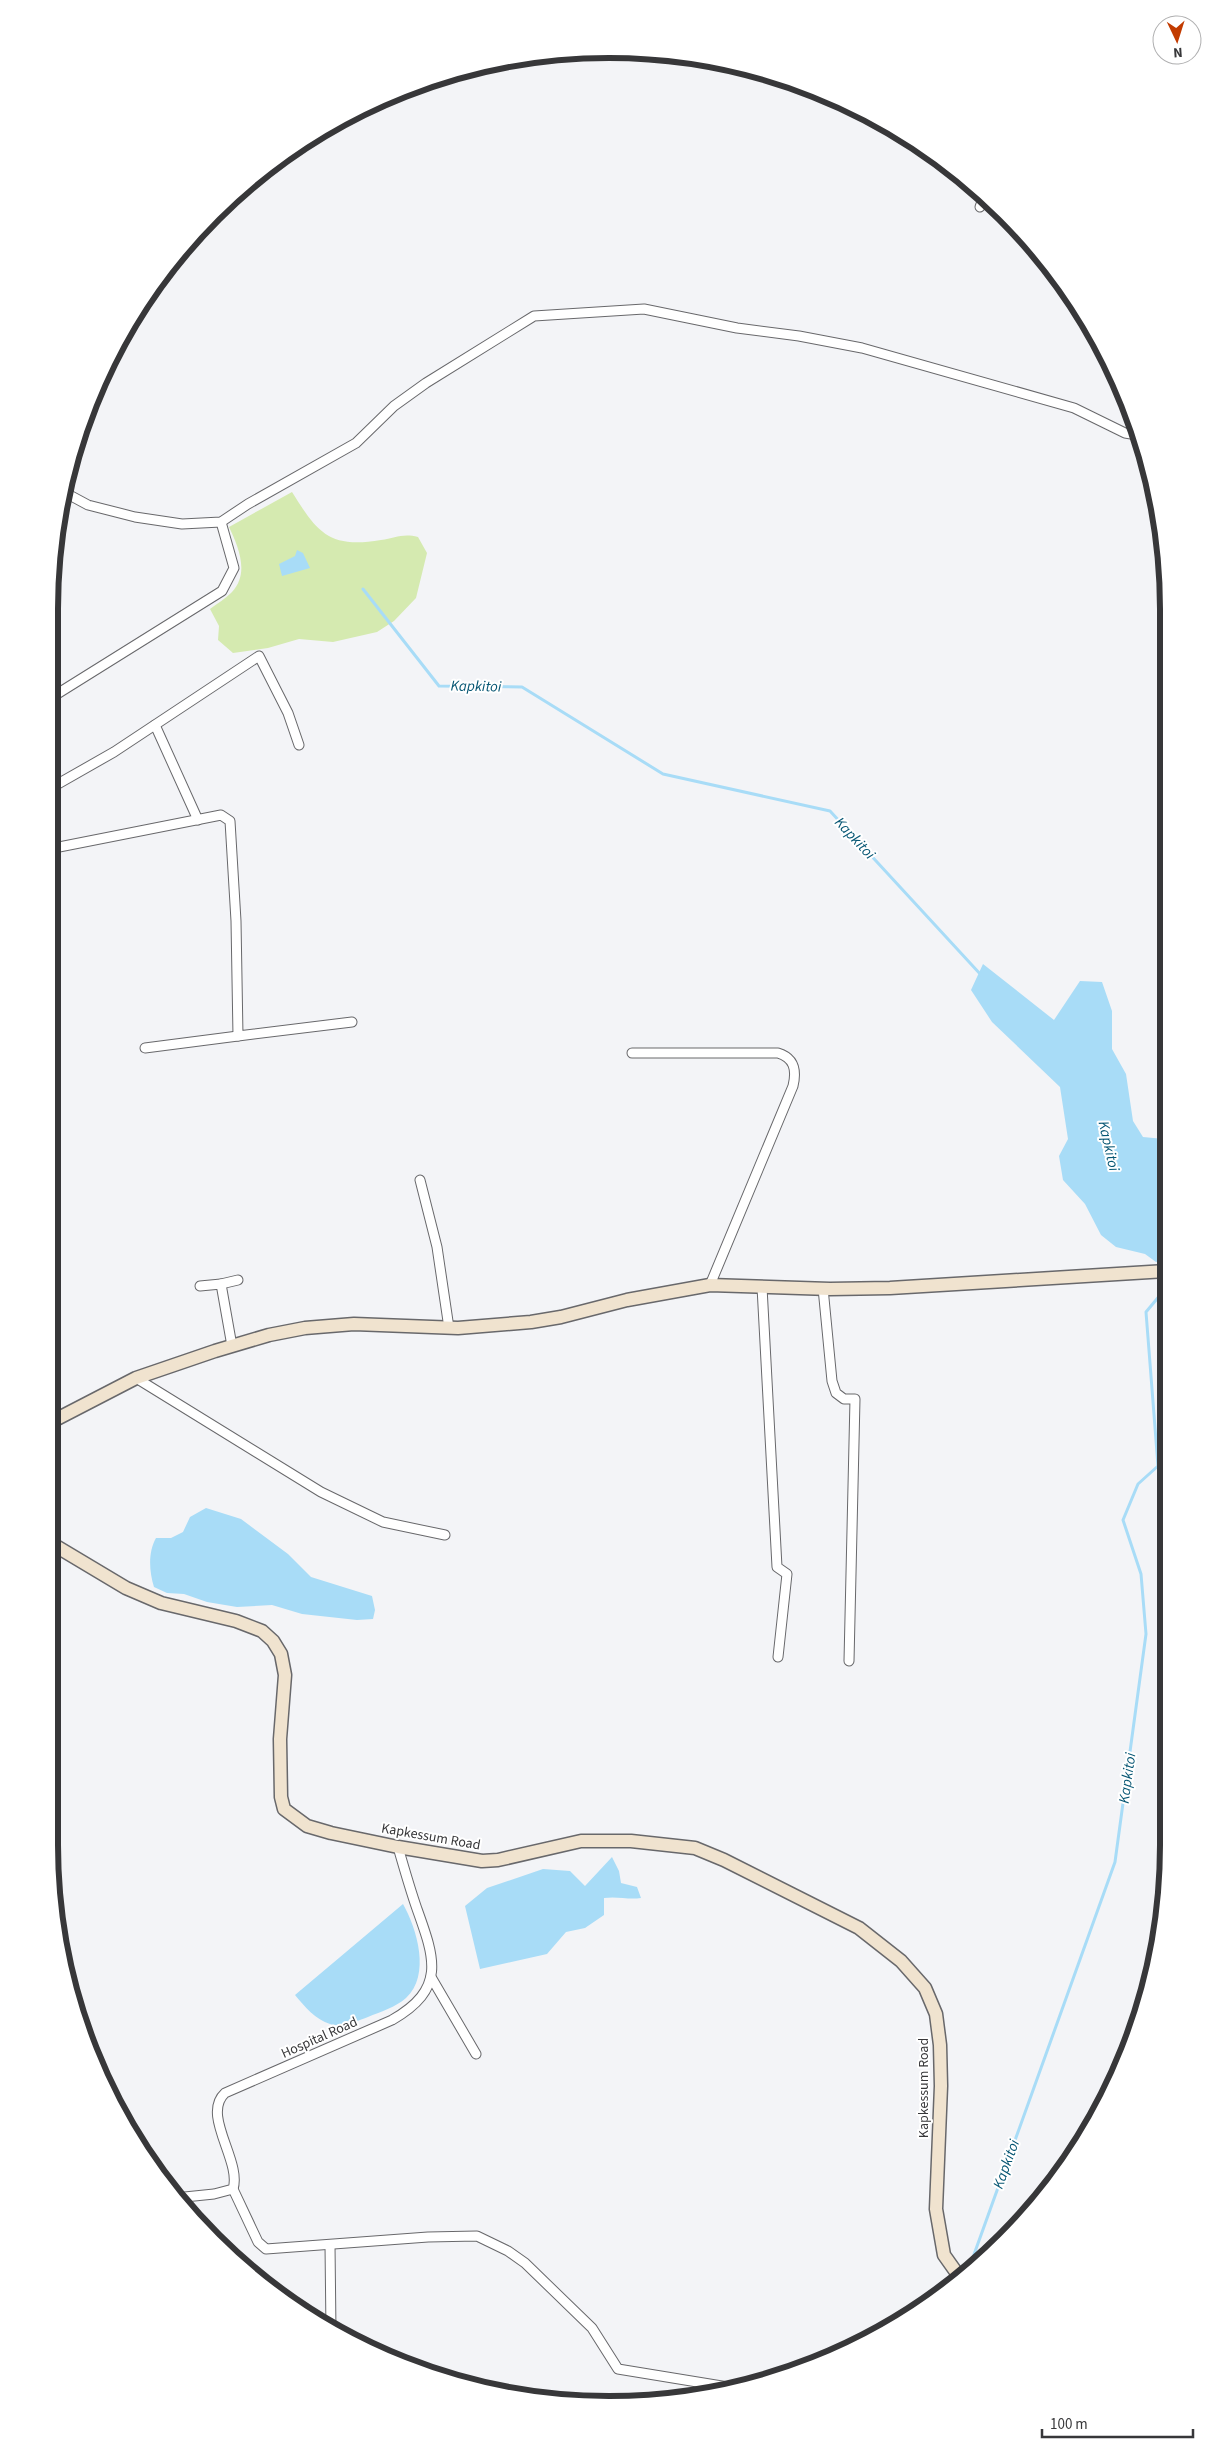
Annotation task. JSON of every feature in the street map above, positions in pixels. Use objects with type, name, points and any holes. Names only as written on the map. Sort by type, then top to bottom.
[{"type":"street","points":[[69,495],[88,505],[135,517],[182,524],[221,522],[248,504],[356,443],[394,406],[426,383],[534,316],[644,310],[737,328],[799,336],[862,348],[1074,408],[1125,433],[1131,434]]},
{"type":"street","points":[[58,693],[222,591],[234,568],[221,522]]},
{"type":"street","points":[[58,784],[155,725],[259,656],[288,713],[299,746]]},
{"type":"street","points":[[155,725],[198,820]]},
{"type":"street","points":[[58,847],[221,815],[230,821],[236,921],[238,1036]]},
{"type":"street","points":[[145,1048],[352,1022]]},
{"type":"street","points":[[632,1053],[778,1052],[788,1056],[794,1066],[793,1086],[710,1285]]},
{"type":"street","points":[[420,1180],[437,1247],[449,1328]]},
{"type":"street","points":[[58,1418],[136,1378],[232,1346],[305,1328],[354,1324],[449,1328],[531,1322],[561,1318],[627,1300],[710,1285],[890,1288],[1160,1271]]},
{"type":"street","points":[[200,1286],[238,1280]]},
{"type":"street","points":[[221,1284],[232,1346]]},
{"type":"street","points":[[762,1286],[777,1567],[787,1574],[778,1658]]},
{"type":"street","points":[[823,1288],[832,1381],[836,1393],[844,1399],[855,1399],[849,1660]]},
{"type":"street","points":[[136,1378],[321,1492],[383,1522],[445,1535]]},
{"type":"street","name":"Kapkessum Road","points":[[58,1547],[126,1588],[161,1603],[236,1621],[262,1631],[273,1641],[281,1654],[285,1675],[280,1739],[281,1797],[284,1809],[307,1826],[331,1834],[482,1861],[498,1860],[581,1841],[631,1841],[694,1848],[724,1860],[859,1928],[901,1961],[925,1988],[936,2014],[940,2045],[941,2086],[936,2209],[944,2255],[956,2273]]},
{"type":"street","name":"Hospital Road","points":[[233,2189],[231,2165],[217,2110],[220,2098],[238,2086],[325,2051],[392,2020],[409,2010],[420,1998],[431,1977],[432,1951],[398,1847]]},
{"type":"street","points":[[431,1977],[476,2054]]},
{"type":"street","points":[[184,2197],[214,2194],[233,2189],[255,2236],[263,2247],[270,2249],[428,2237],[477,2236],[488,2240],[525,2264],[592,2328],[618,2369],[718,2385]]},
{"type":"street","points":[[330,2245],[331,2322]]},
{"type":"green space","points":[[292,492],[317,527],[337,539],[349,542],[363,542],[403,536],[418,537],[427,553],[416,598],[394,621],[377,632],[333,642],[299,639],[268,648],[233,653],[218,640],[219,626],[210,609],[232,592],[240,576],[241,560],[239,551],[229,527]]},
{"type":"water","points":[[297,550],[303,553],[310,568],[282,576],[279,564],[295,556]]},
{"type":"water","points":[[983,964],[1054,1020],[1080,981],[1102,982],[1112,1011],[1112,1049],[1126,1074],[1133,1121],[1143,1137],[1160,1139],[1160,1261],[1156,1262],[1145,1254],[1116,1247],[1101,1235],[1085,1204],[1063,1180],[1059,1156],[1068,1139],[1060,1087],[992,1022],[971,990]]},
{"type":"water","points":[[206,1508],[241,1519],[288,1554],[311,1577],[372,1596],[375,1610],[373,1619],[357,1620],[302,1614],[272,1605],[237,1607],[207,1602],[184,1594],[167,1593],[154,1587],[150,1562],[153,1543],[156,1538],[171,1538],[183,1532],[190,1517]]},
{"type":"water","points":[[612,1857],[619,1871],[621,1883],[637,1887],[641,1898],[604,1898],[604,1915],[585,1928],[566,1932],[547,1954],[480,1969],[465,1906],[487,1888],[543,1869],[570,1871],[585,1886]]},
{"type":"water","points":[[403,1904],[413,1926],[419,1952],[420,1965],[414,1988],[398,2004],[349,2024],[334,2025],[315,2016],[295,1995]]},
{"type":"waterway","name":"Kapkitoi","points":[[363,589],[439,686],[522,687],[663,774],[830,811],[982,976]]},
{"type":"waterway","name":"Kapkitoi","points":[[972,2260],[1115,1862],[1146,1634],[1141,1574],[1123,1520],[1138,1484],[1158,1466],[1146,1312],[1160,1295]]}]
